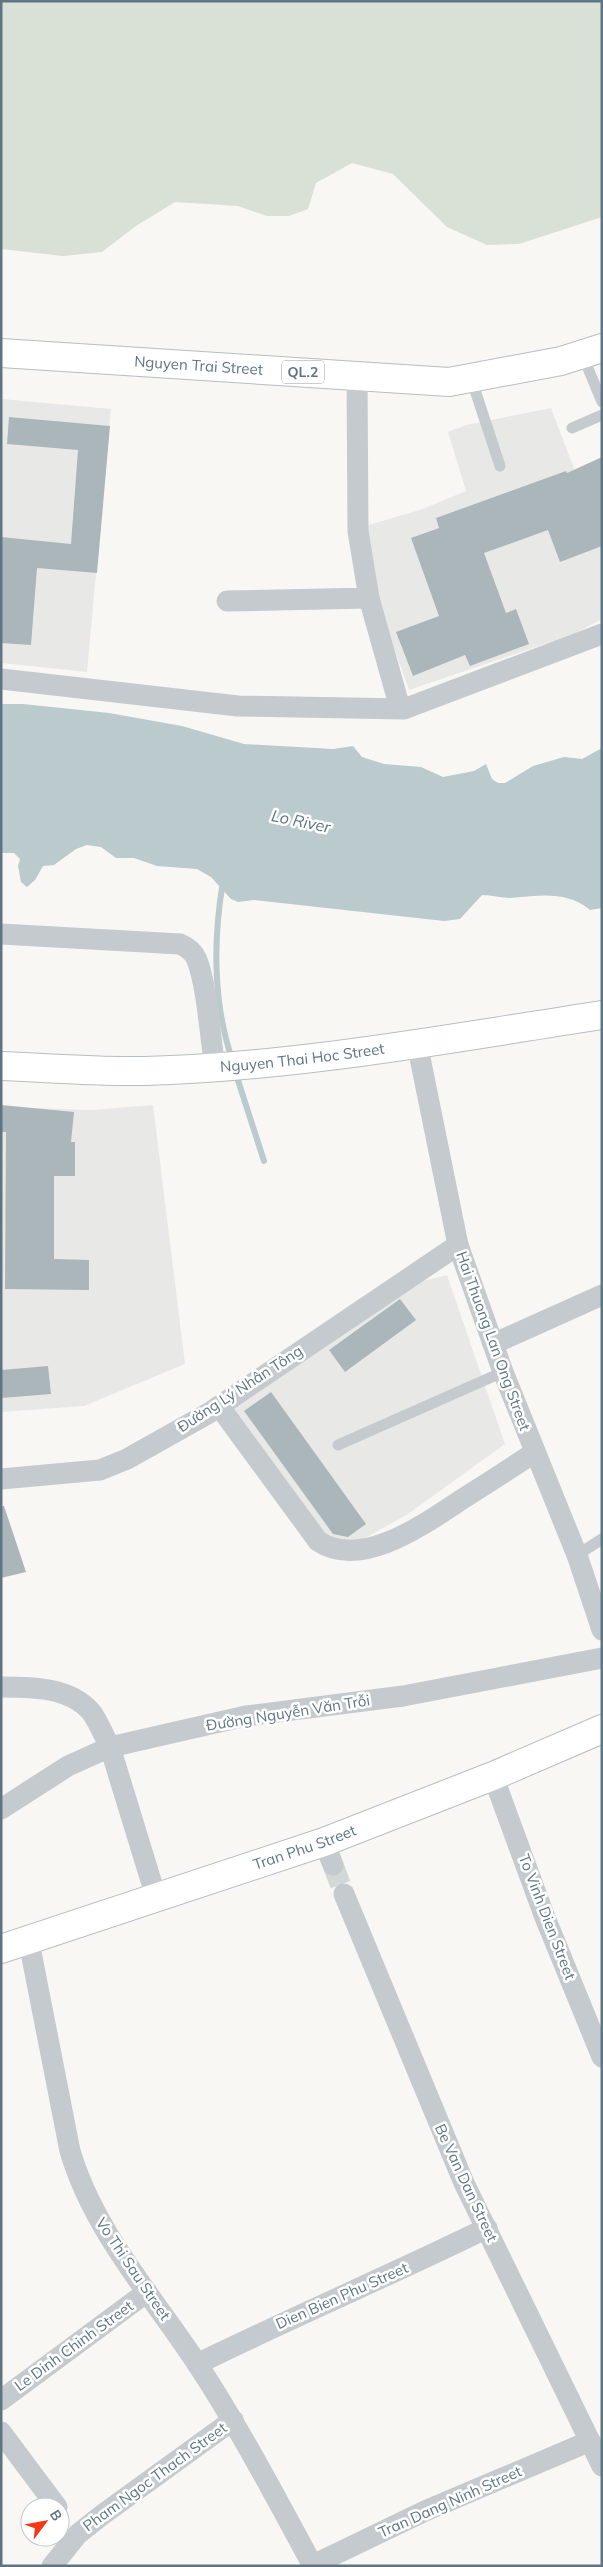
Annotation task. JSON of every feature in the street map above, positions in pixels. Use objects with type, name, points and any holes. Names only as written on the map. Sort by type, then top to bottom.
[{"type":"main road","name":"Nguyen Trai Street","points":[[1,353],[448,382],[561,361],[592,351]]},
{"type":"main road","name":"Nguyen Thai Hoc Street","points":[[1,1066],[144,1071],[254,1064],[417,1043],[602,1015]]},
{"type":"main road","name":"Tran Phu Street","points":[[1,1949],[28,1942],[156,1897],[329,1854],[494,1776],[602,1729]]},
{"type":"street","points":[[357,376],[358,531],[369,598],[400,708]]},
{"type":"street","points":[[227,601],[369,598]]},
{"type":"street","points":[[1,679],[238,706],[400,708],[602,634]]},
{"type":"street","points":[[1,934],[180,944],[186,947],[196,959],[201,976],[217,1067]]},
{"type":"street","name":"Hai Thuong Lan Ong Street","points":[[417,1043],[458,1245],[492,1344],[577,1555],[602,1630]]},
{"type":"street","name":"Đường Lý Nhân Tông","points":[[1,1479],[83,1472],[113,1466],[219,1406],[458,1245]]},
{"type":"street","points":[[492,1344],[602,1295]]},
{"type":"street","points":[[219,1406],[318,1541],[327,1547],[337,1549],[362,1549],[402,1536],[535,1452]]},
{"type":"street","name":"Đường Nguyễn Văn Trỗi","points":[[1,1809],[68,1766],[110,1747],[246,1716],[403,1696],[602,1658]]},
{"type":"street","points":[[1,1687],[34,1687],[76,1698],[92,1713],[110,1747],[156,1897]]},
{"type":"street","name":"To Vinh Dien Street","points":[[494,1776],[544,1914],[602,2057]]},
{"type":"street","name":"Be Van Dan Street","points":[[344,1894],[443,2136],[602,2466]]},
{"type":"street","name":"Vo Thi Sau Street","points":[[28,1942],[77,2175],[104,2229],[197,2364],[233,2420],[313,2566]]},
{"type":"street","name":"Dien Bien Phu Street","points":[[197,2364],[487,2228]]},
{"type":"street","name":"Le Dinh Chinh Street","points":[[1,2400],[147,2292]]},
{"type":"street","name":"Pham Ngoc Thach Street","points":[[52,2566],[78,2534],[233,2420]]},
{"type":"street","points":[[1,2432],[50,2497]]},
{"type":"street","name":"Tran Dang Ninh Street","points":[[313,2566],[425,2511],[590,2441]]},
{"type":"street","name":"Pham Ngoc Thach Street","points":[[70,2523],[78,2534]]},
{"type":"lane","points":[[592,351],[602,402]]},
{"type":"lane","points":[[471,378],[500,466]]},
{"type":"lane","points":[[572,428],[602,414]]},
{"type":"lane","points":[[338,1445],[503,1372]]},
{"type":"lane","points":[[577,1555],[602,1539]]},
{"type":"shaded area","points":[[1,1],[602,1],[602,217],[519,244],[487,245],[447,227],[393,174],[352,163],[316,183],[308,209],[289,216],[267,216],[238,206],[175,202],[136,226],[102,252],[63,256],[1,249]]},
{"type":"shaded area","points":[[2,399],[111,409],[87,672],[1,663]]},
{"type":"shaded area","points":[[551,408],[602,542],[602,619],[574,634],[409,690],[375,595],[365,526],[420,510],[466,491],[448,432],[466,425]]},
{"type":"shaded area","points":[[153,1105],[185,1364],[84,1406],[1,1412],[1,1107],[91,1110]]},
{"type":"shaded area","points":[[447,1275],[505,1444],[408,1514],[349,1547],[332,1544],[231,1406],[406,1285]]},
{"type":"water","name":"Lo River","points":[[1,704],[23,704],[109,713],[182,726],[244,744],[333,749],[353,746],[362,757],[384,764],[421,767],[443,777],[474,771],[486,764],[492,779],[498,783],[505,783],[533,766],[564,757],[582,759],[602,748],[602,908],[590,910],[571,899],[562,897],[510,898],[482,895],[460,919],[444,921],[254,900],[238,902],[231,899],[211,877],[197,869],[157,866],[134,858],[116,858],[101,847],[87,845],[76,849],[54,865],[43,866],[35,880],[27,887],[21,882],[18,866],[20,859],[14,853],[1,853]]},
{"type":"building","points":[[9,417],[110,426],[97,573],[37,568],[31,645],[1,643],[1,537],[71,544],[78,450],[7,444]]},
{"type":"building","points":[[602,457],[602,546],[560,562],[548,530],[484,553],[506,613],[516,609],[529,644],[470,666],[465,655],[413,676],[396,632],[439,616],[411,538],[439,528],[436,518],[566,471],[567,473]]},
{"type":"building","points":[[1,1105],[74,1112],[71,1142],[75,1142],[75,1176],[54,1176],[54,1259],[89,1260],[89,1290],[5,1289],[6,1132],[1,1132]]},
{"type":"building","points":[[400,1299],[416,1320],[345,1372],[329,1350]]},
{"type":"building","points":[[48,1366],[51,1394],[1,1398],[1,1370]]},
{"type":"building","points":[[271,1392],[366,1524],[348,1537],[333,1534],[244,1411]]},
{"type":"building","points":[[1,1506],[4,1506],[26,1572],[1,1578]]},
{"type":"waterway","points":[[223,882],[216,948],[218,993],[221,1016],[232,1059]]},
{"type":"waterway","points":[[235,1071],[264,1161]]},
{"type":"tunnel","points":[[333,1865],[344,1894]]}]
